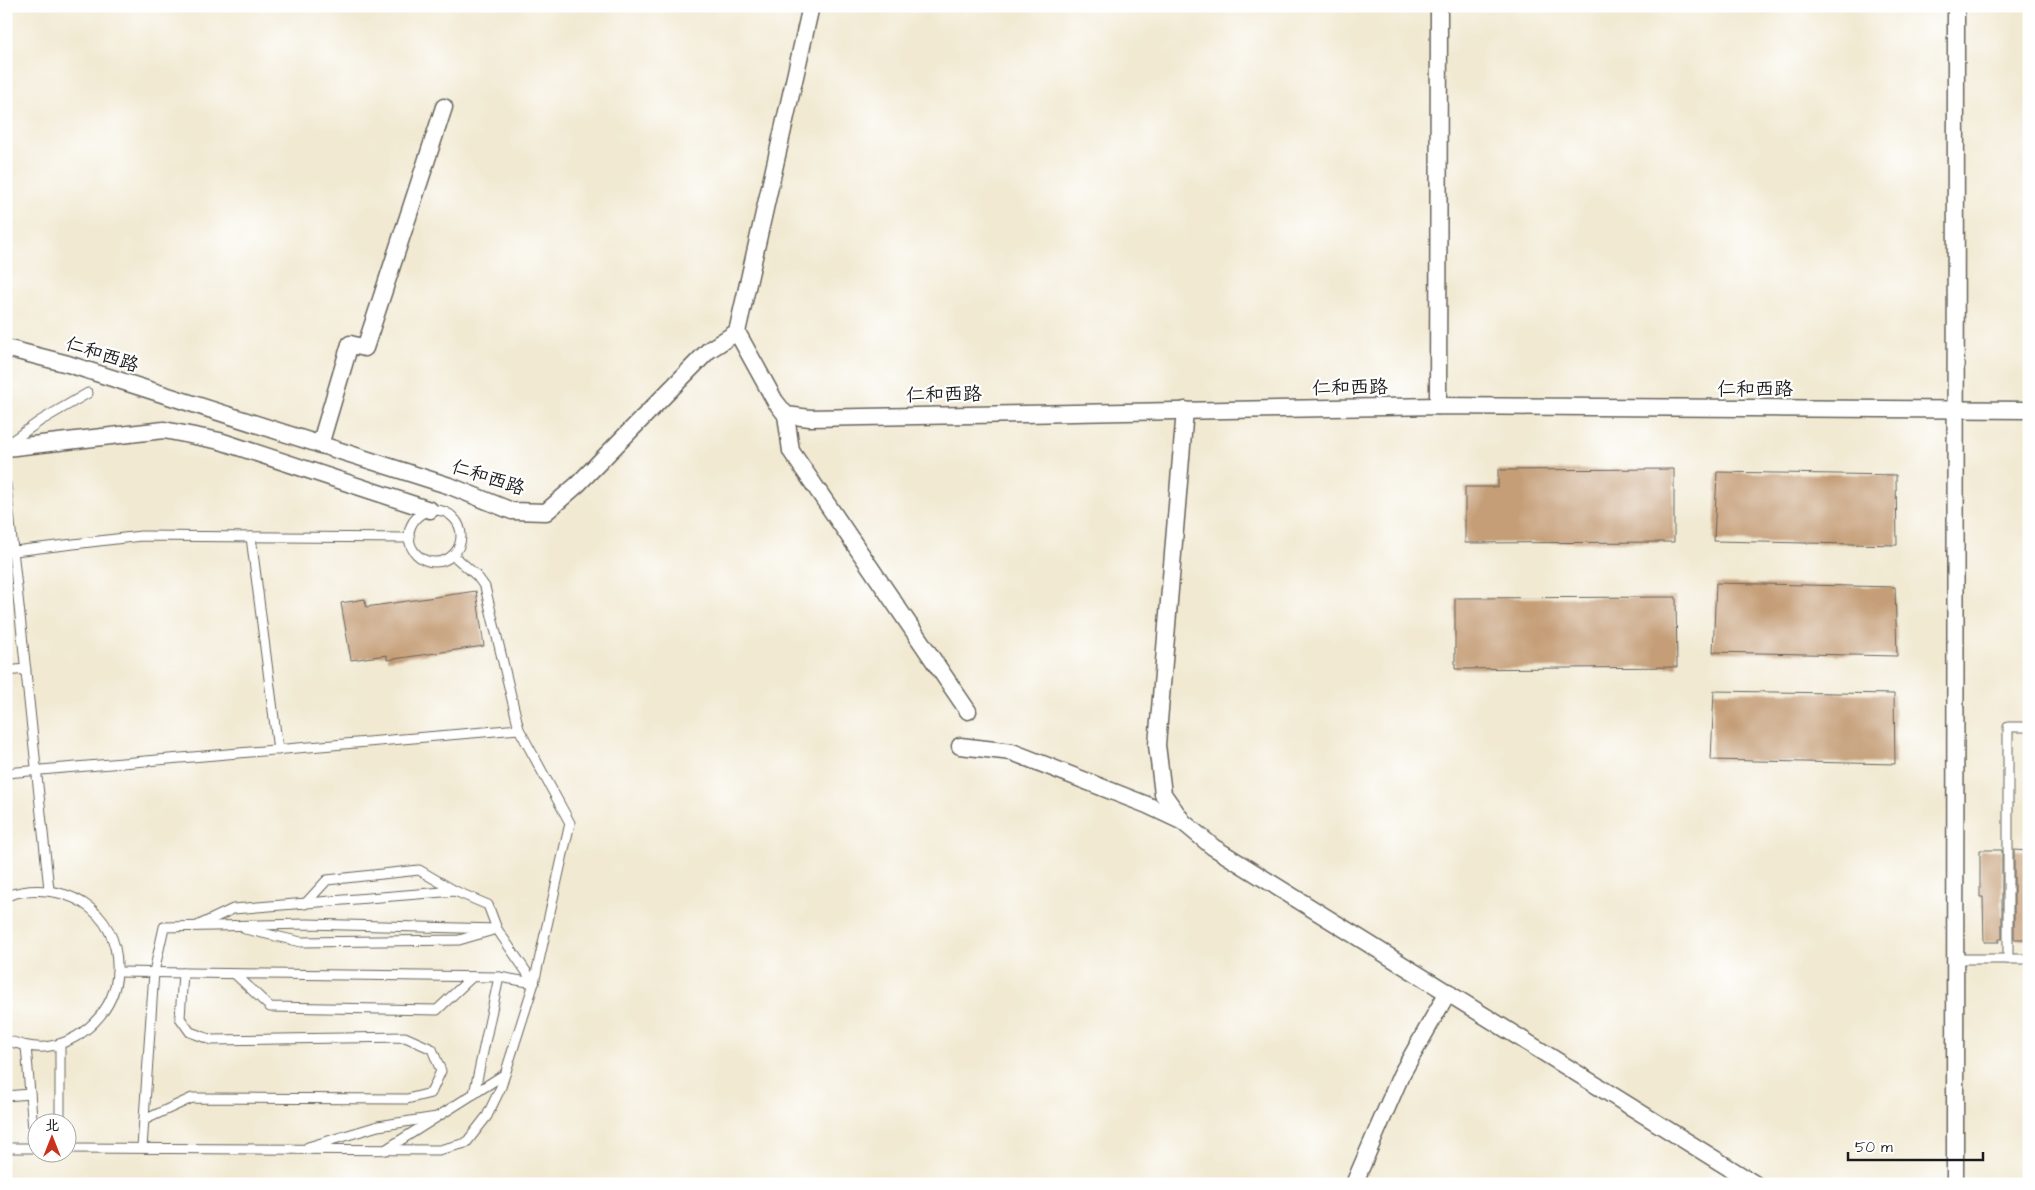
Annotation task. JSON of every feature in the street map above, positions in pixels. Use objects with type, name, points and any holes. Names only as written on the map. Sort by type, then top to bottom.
[{"type":"street","points":[[811,6],[737,332],[775,401],[786,414],[791,451],[968,712]]},
{"type":"street","points":[[1438,406],[1439,6]]},
{"type":"street","points":[[1954,1184],[1956,6]]},
{"type":"street","points":[[320,445],[350,344],[366,348],[444,108]]},
{"type":"street","name":"仁和西路","points":[[6,348],[68,364],[450,486],[512,511],[546,512],[578,484],[709,350],[737,332]]},
{"type":"street","name":"仁和西路","points":[[786,414],[810,418],[1438,406],[2029,410]]},
{"type":"street","points":[[1183,822],[1163,794],[1157,745],[1185,410]]},
{"type":"street","points":[[6,446],[164,430],[220,441],[430,510]]},
{"type":"street","points":[[960,746],[1012,752],[1148,805],[1183,822],[1213,847],[1755,1184]]},
{"type":"street","points":[[1354,1184],[1401,1075],[1448,992]]},
{"type":"lane","points":[[6,446],[40,420],[88,393]]},
{"type":"lane","points":[[6,484],[10,551],[26,669],[49,889]]},
{"type":"lane","points":[[430,510],[447,512],[459,524],[461,540],[453,555],[446,560],[430,561],[416,553],[410,538],[412,524],[423,513],[430,510]]},
{"type":"lane","points":[[10,551],[141,536],[410,538]]},
{"type":"lane","points":[[252,537],[278,750]]},
{"type":"lane","points":[[78,1148],[440,1150],[466,1143],[488,1116],[505,1074],[534,983],[570,823],[519,729],[485,587],[477,576],[453,555]]},
{"type":"lane","points":[[6,671],[26,669]]},
{"type":"lane","points":[[2008,959],[2008,727],[2029,727]]},
{"type":"lane","points":[[6,773],[519,729]]},
{"type":"lane","points":[[305,904],[327,880],[419,870],[455,891],[488,905],[497,929],[534,983]]},
{"type":"lane","points":[[6,896],[24,890],[49,889],[72,896],[91,909],[106,927],[115,949],[117,972],[112,996],[100,1017],[82,1034],[60,1044],[43,1047],[26,1046],[6,1040]]},
{"type":"lane","points":[[194,927],[233,909],[455,891]]},
{"type":"lane","points":[[142,1148],[154,972],[164,928],[307,924],[497,929]]},
{"type":"lane","points":[[231,926],[300,942],[460,940],[497,929]]},
{"type":"lane","points":[[1954,959],[2029,958]]},
{"type":"lane","points":[[117,972],[499,977],[534,983]]},
{"type":"lane","points":[[144,1120],[192,1098],[407,1100],[431,1093],[441,1071],[432,1049],[405,1037],[212,1040],[190,1032],[180,1018],[183,973]]},
{"type":"lane","points":[[235,974],[270,1007],[408,1010],[437,1010],[472,977]]},
{"type":"lane","points":[[474,1094],[499,977]]},
{"type":"lane","points":[[60,1044],[60,1112]]},
{"type":"lane","points":[[26,1046],[32,1112]]},
{"type":"lane","points":[[385,1150],[505,1074]]},
{"type":"lane","points":[[6,1096],[30,1094]]},
{"type":"lane","points":[[298,1150],[378,1126],[437,1117]]},
{"type":"lane","points":[[6,1148],[28,1148]]},
{"type":"building","points":[[1674,469],[1674,542],[1465,543],[1465,487],[1498,487],[1498,470]]},
{"type":"building","points":[[1717,472],[1896,475],[1897,545],[1714,541]]},
{"type":"building","points":[[1716,583],[1895,587],[1897,656],[1713,652]]},
{"type":"building","points":[[476,591],[484,646],[387,660],[387,655],[351,660],[341,603],[365,599],[366,607]]},
{"type":"building","points":[[1676,597],[1677,667],[1455,669],[1455,598]]},
{"type":"building","points":[[1714,691],[1894,694],[1895,764],[1711,760]]},
{"type":"building","points":[[1980,850],[2002,850],[2002,939],[1999,939],[1999,942],[1984,942],[1983,897],[1980,897]]},
{"type":"building","points":[[2014,850],[2029,851],[2029,939],[2014,939]]}]
